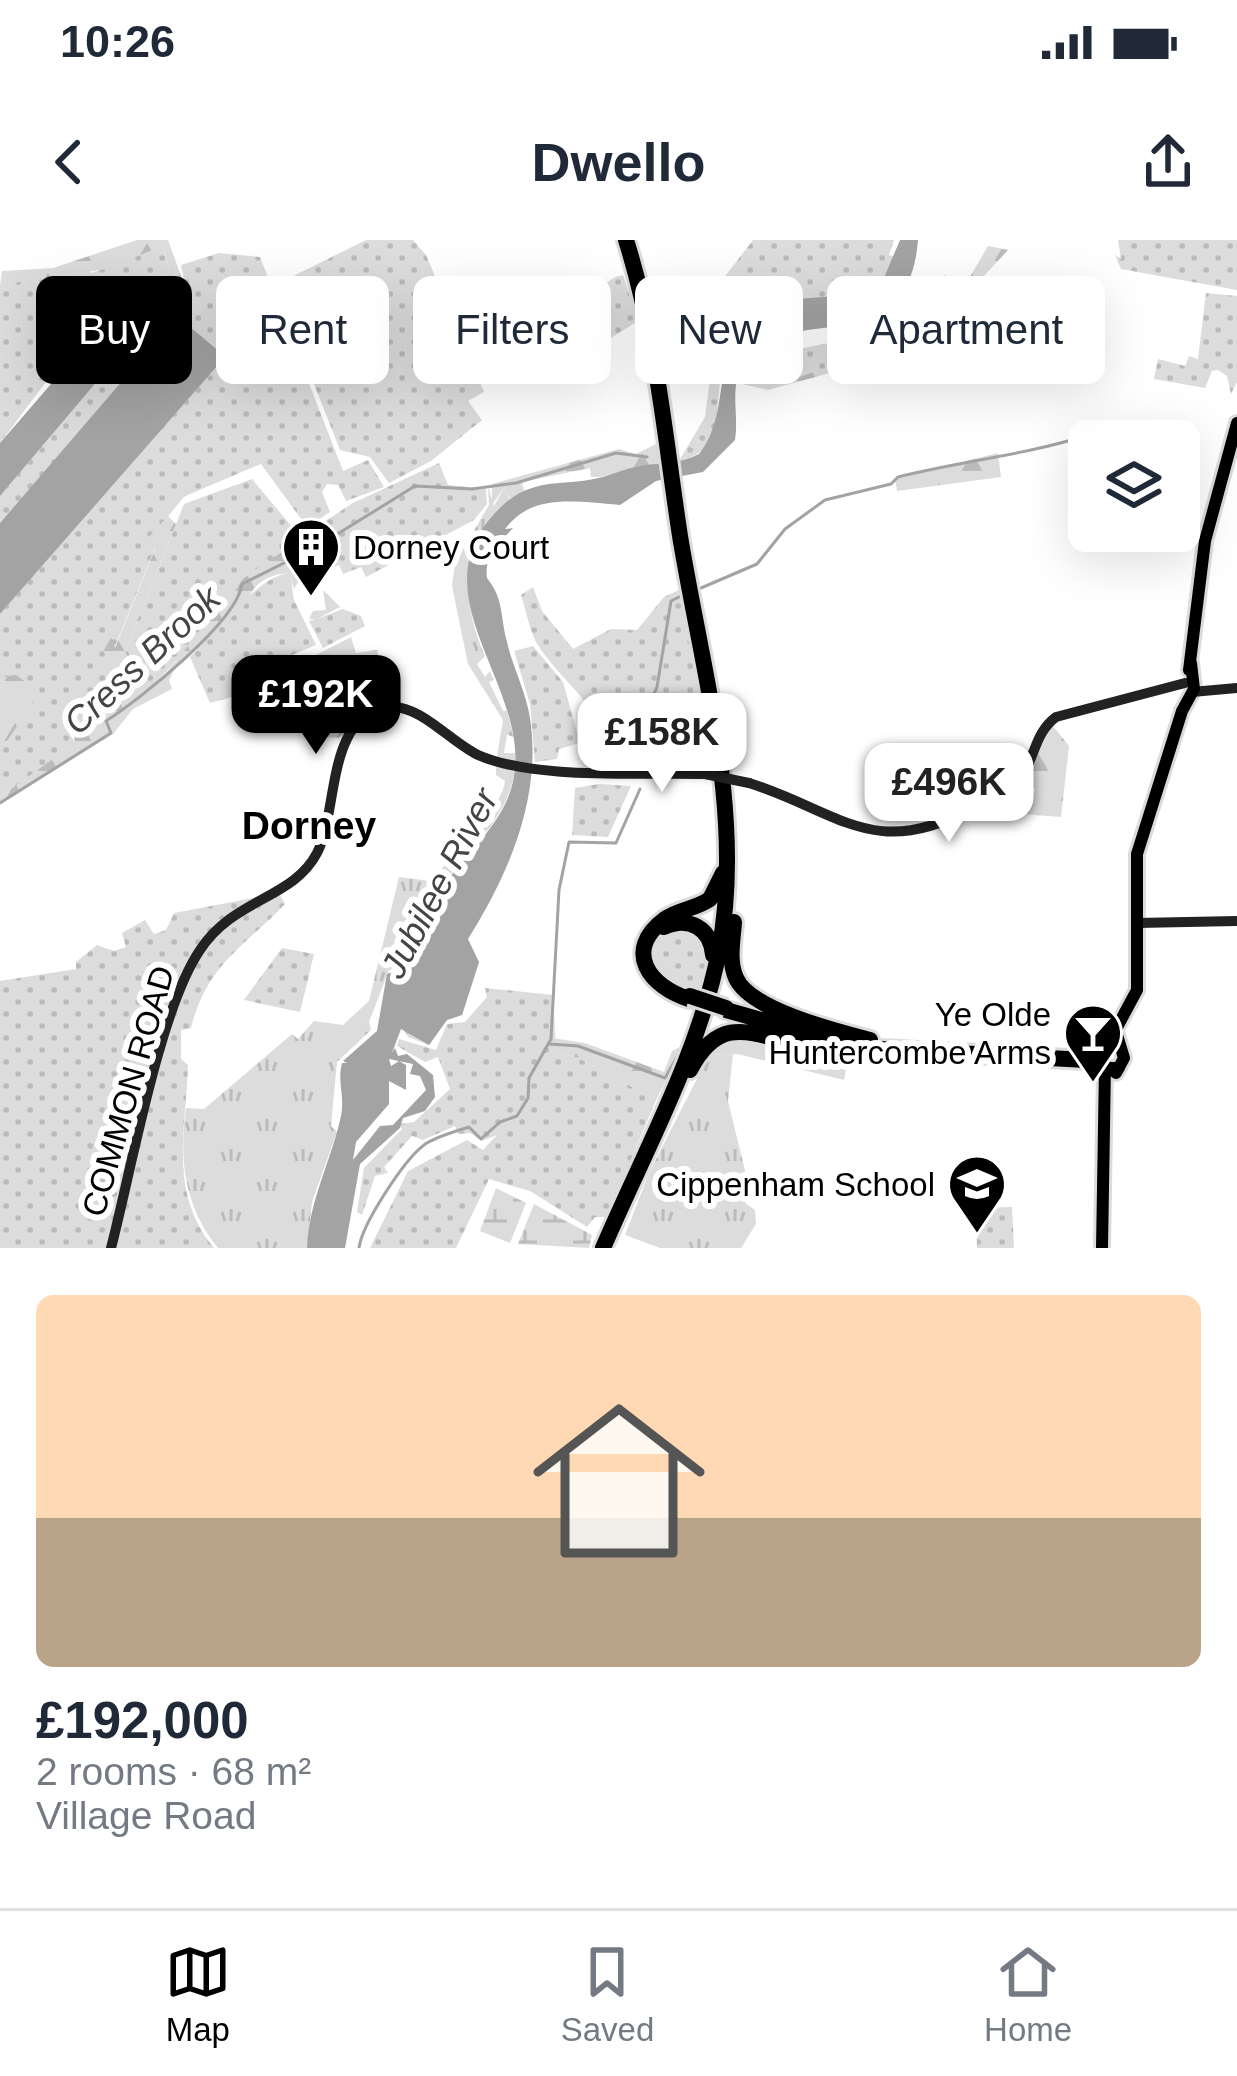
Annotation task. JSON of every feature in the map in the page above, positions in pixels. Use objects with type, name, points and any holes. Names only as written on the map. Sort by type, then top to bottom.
[{"type":"highway","points":[[629,240],[730,803],[732,964],[745,992],[780,1010],[897,1049]]},
{"type":"highway","points":[[607,1248],[710,989],[724,917],[726,828],[675,481]]},
{"type":"highway","points":[[726,828],[722,875],[714,894],[665,919],[646,949],[646,968],[655,983],[822,1040],[897,1049]]},
{"type":"highway","points":[[676,1097],[719,982],[733,894]]},
{"type":"highway","points":[[690,998],[663,985],[650,963],[653,939],[672,923],[696,925],[710,940],[710,989]]},
{"type":"highway","points":[[607,1248],[704,1045],[731,1031],[822,1050],[1111,1058]]},
{"type":"main road","points":[[1102,1248],[1111,1058],[1137,990],[1139,841],[1188,687],[1209,522],[1237,423]]},
{"type":"main road","name":"COMMON ROAD","points":[[111,1248],[170,1019],[200,950],[243,906],[295,882],[320,847],[349,738],[369,716],[396,707],[471,751],[512,765],[705,774],[749,783],[838,823],[880,833],[914,832],[1015,784],[1042,729],[1056,717],[1167,687],[1188,687]]},
{"type":"main road","points":[[1188,687],[1237,688]]},
{"type":"main road","points":[[1137,923],[1237,921]]},
{"type":"green space","points":[[137,240],[168,240],[181,276],[169,268],[163,246],[135,257],[133,265],[0,285],[2,271],[53,268]]},
{"type":"green space","points":[[366,240],[413,240],[435,276],[413,276],[413,384],[481,384],[484,392],[468,401],[482,420],[431,461],[389,483],[370,457],[340,450],[314,384],[389,384],[389,276],[293,276]]},
{"type":"green space","points":[[753,240],[894,240],[889,255],[896,257],[884,276],[827,276],[827,300],[803,303],[803,276],[725,276]]},
{"type":"green space","points":[[1118,240],[1237,240],[1237,290],[1121,269],[1115,255],[1121,259]]},
{"type":"green space","points":[[163,246],[169,268],[177,276],[48,276],[86,269],[92,273]]},
{"type":"green space","points":[[988,246],[1008,250],[984,276],[970,276]]},
{"type":"green space","points":[[219,253],[260,257],[267,276],[216,276],[216,361],[192,339],[192,276],[183,276],[181,265]]},
{"type":"green space","points":[[623,275],[635,323],[611,338],[611,280]]},
{"type":"green space","points":[[36,278],[36,384],[45,384],[0,443],[0,285]]},
{"type":"green space","points":[[1206,293],[1237,296],[1237,382],[1231,394],[1227,376],[1218,370],[1212,371],[1205,388],[1154,379],[1158,359],[1185,366],[1189,356],[1198,359]]},
{"type":"green space","points":[[827,343],[827,370],[803,377],[803,348]]},
{"type":"green space","points":[[216,367],[216,384],[309,384],[343,471],[368,460],[384,487],[346,501],[338,485],[327,484],[322,492],[330,512],[307,527],[261,464],[183,497],[168,516],[114,649],[100,646],[112,679],[104,698],[74,716],[70,735],[76,743],[0,797],[0,614]]},
{"type":"green space","points":[[827,367],[827,374],[803,380],[803,376]]},
{"type":"green space","points":[[95,384],[122,384],[0,523],[0,496]]},
{"type":"green space","points":[[709,384],[720,384],[708,443],[679,461],[705,417]]},
{"type":"green space","points":[[742,384],[790,384],[768,390]]},
{"type":"green space","points":[[662,441],[665,463],[601,477],[591,477],[590,468],[522,482],[524,491],[510,499],[504,488],[492,505],[492,484],[619,449],[636,454]]},
{"type":"green space","points":[[998,453],[1001,477],[897,491],[895,479]]},
{"type":"green space","points":[[439,463],[448,485],[486,489],[487,504],[474,520],[366,577],[361,567],[343,574],[339,565],[329,569],[310,531],[353,503]]},
{"type":"green space","points":[[252,479],[303,540],[232,590],[203,632],[146,693],[125,652],[184,504]]},
{"type":"green space","points":[[182,482],[189,491],[168,516],[176,524],[125,652],[146,692],[232,590],[256,569],[303,540],[319,568],[303,574],[294,589],[289,573],[262,581],[246,604],[175,668],[169,680],[172,689],[133,709],[113,734],[0,804],[0,797],[75,743],[73,724],[57,724],[58,717],[88,710],[106,694],[110,670],[97,641],[111,637],[115,648],[155,549],[149,537],[167,517],[164,512]]},
{"type":"green space","points":[[488,486],[494,506],[504,488],[510,500],[493,516],[473,553],[471,614],[485,656],[477,664],[485,677],[490,671],[494,680],[489,682],[507,711],[514,737],[507,735],[504,753],[515,753],[515,762],[497,756],[503,720],[468,664],[452,586],[455,563],[489,505]]},
{"type":"green space","points":[[290,573],[294,600],[316,645],[287,657],[281,668],[242,683],[243,694],[210,703],[190,657],[251,594]]},
{"type":"green space","points":[[533,587],[542,611],[573,649],[611,629],[637,630],[664,597],[681,589],[704,722],[657,702],[643,723],[644,763],[609,765],[602,728],[534,637],[521,595]]},
{"type":"green space","points":[[323,590],[340,607],[317,619],[343,609],[361,616],[365,626],[323,648],[309,621],[315,619],[309,619],[313,611],[326,610]]},
{"type":"green space","points":[[351,637],[356,653],[377,650],[391,700],[338,738],[324,737],[313,699],[337,680],[326,679],[316,655]]},
{"type":"green space","points":[[533,646],[563,682],[580,743],[559,749],[557,759],[535,762],[530,704],[514,651]]},
{"type":"green space","points":[[16,675],[29,684],[33,702],[3,747],[0,677]]},
{"type":"green space","points":[[1053,726],[1069,746],[1061,817],[1023,814],[1020,810],[1029,811],[1035,789],[1023,780],[1038,737]]},
{"type":"green space","points":[[496,765],[515,767],[503,806],[444,884],[412,963],[389,970],[369,1022],[371,1030],[337,1062],[331,1126],[337,1132],[312,1202],[307,1248],[218,1248],[191,1199],[183,1145],[186,1108],[204,1109],[292,1034],[298,1039],[314,1021],[343,1025],[369,1001],[399,877],[430,881],[488,819],[505,781],[496,775]]},
{"type":"green space","points":[[631,786],[608,837],[572,835],[575,788]]},
{"type":"green space","points":[[279,893],[285,904],[217,972],[191,1028],[181,1030],[181,1059],[188,1065],[185,1183],[190,1205],[214,1248],[0,1248],[0,981],[76,969],[76,962],[97,945],[114,951],[126,947],[122,933],[145,920],[154,934],[166,930],[174,913]]},
{"type":"green space","points":[[685,924],[711,948],[703,997],[673,987],[655,968],[659,938]]},
{"type":"green space","points":[[467,942],[479,962],[462,1015],[447,1020],[429,1045],[408,1037],[401,1024],[428,982],[442,982],[428,979],[430,964]]},
{"type":"green space","points":[[282,948],[314,954],[300,1012],[244,1000]]},
{"type":"green space","points":[[485,988],[553,995],[556,1052],[579,1058],[656,1100],[607,1217],[595,1217],[587,1227],[530,1191],[489,1179],[456,1248],[370,1248],[408,1171],[467,1140],[483,1150],[497,1135],[482,1141],[470,1133],[458,1134],[455,1126],[423,1140],[412,1136],[384,1167],[388,1173],[375,1176],[362,1215],[357,1212],[364,1168],[402,1129],[399,1124],[414,1122],[450,1089],[438,1057],[425,1062],[397,1046],[399,1039],[436,1050],[447,1024],[465,1022],[487,997]]},
{"type":"green space","points":[[740,1037],[848,1058],[844,1080],[737,1054],[709,1055]]},
{"type":"green space","points":[[552,1038],[585,1043],[664,1072],[672,1051],[684,1045],[656,1100],[579,1058],[556,1052]]},
{"type":"green space","points":[[733,1054],[728,1101],[751,1195],[745,1203],[755,1210],[756,1224],[741,1248],[660,1248],[625,1235],[649,1173],[709,1055]]},
{"type":"green space","points":[[496,1188],[526,1203],[510,1243],[480,1231]]},
{"type":"green space","points":[[534,1204],[592,1235],[589,1248],[518,1244]]},
{"type":"green space","points":[[1012,1207],[1014,1248],[977,1248],[976,1208]]},
{"type":"shaded area","points":[[900,240],[918,240],[910,276],[885,276]]},
{"type":"shaded area","points":[[827,297],[827,328],[803,332],[803,298]]},
{"type":"shaded area","points":[[192,329],[216,349],[216,367],[0,614],[0,523],[120,384],[192,384]]},
{"type":"shaded area","points":[[51,384],[95,384],[0,496],[0,443]]},
{"type":"shaded area","points":[[722,384],[737,384],[735,440],[703,472],[656,481],[620,505],[564,502],[537,506],[505,529],[513,528],[490,556],[487,578],[499,601],[530,718],[533,747],[527,805],[509,860],[468,939],[479,962],[462,1015],[447,1020],[429,1045],[401,1029],[392,1053],[395,1048],[398,1056],[407,1054],[433,1075],[435,1097],[425,1111],[403,1118],[400,1128],[360,1164],[345,1248],[307,1248],[312,1214],[341,1116],[342,1063],[377,1031],[387,974],[416,953],[437,897],[502,810],[514,776],[514,742],[506,708],[471,609],[467,577],[474,545],[495,513],[521,492],[699,454],[717,413]],"holes":[[[399,1061],[413,1064],[410,1074],[420,1076],[426,1090],[393,1125],[380,1126],[353,1160],[356,1142],[389,1104],[389,1081],[406,1090],[406,1065]]]},
{"type":"waterway","points":[[701,588],[757,564],[785,529],[825,500],[891,484],[898,477],[1068,441]]},
{"type":"waterway","name":"Cress Brook","points":[[318,546],[415,486],[472,489],[516,483],[616,453],[647,457]]},
{"type":"waterway","name":"Cress Brook","points":[[0,803],[111,733],[106,721],[205,639],[236,600],[242,584],[308,551]]},
{"type":"waterway","points":[[642,763],[636,736],[657,687],[671,601],[683,595]]},
{"type":"waterway","points":[[359,1248],[385,1193],[424,1145],[469,1127],[481,1139],[500,1122],[517,1116],[528,1098],[529,1078],[551,1039],[559,890],[569,842],[616,843],[640,789]]},
{"type":"waterway","points":[[550,1044],[578,1046],[665,1078],[681,1050]]},
{"type":"place","name":"Dorney Court","points":[[311,598]]},
{"type":"place","name":"Ye Olde Huntercombe Arms","points":[[1093,1084]]},
{"type":"place","name":"Cippenham School","points":[[977,1235]]},
{"type":"district","name":"Dorney","points":[[309,825]]},
{"type":"water label","name":"Jubilee River","points":[[439,883]]}]
